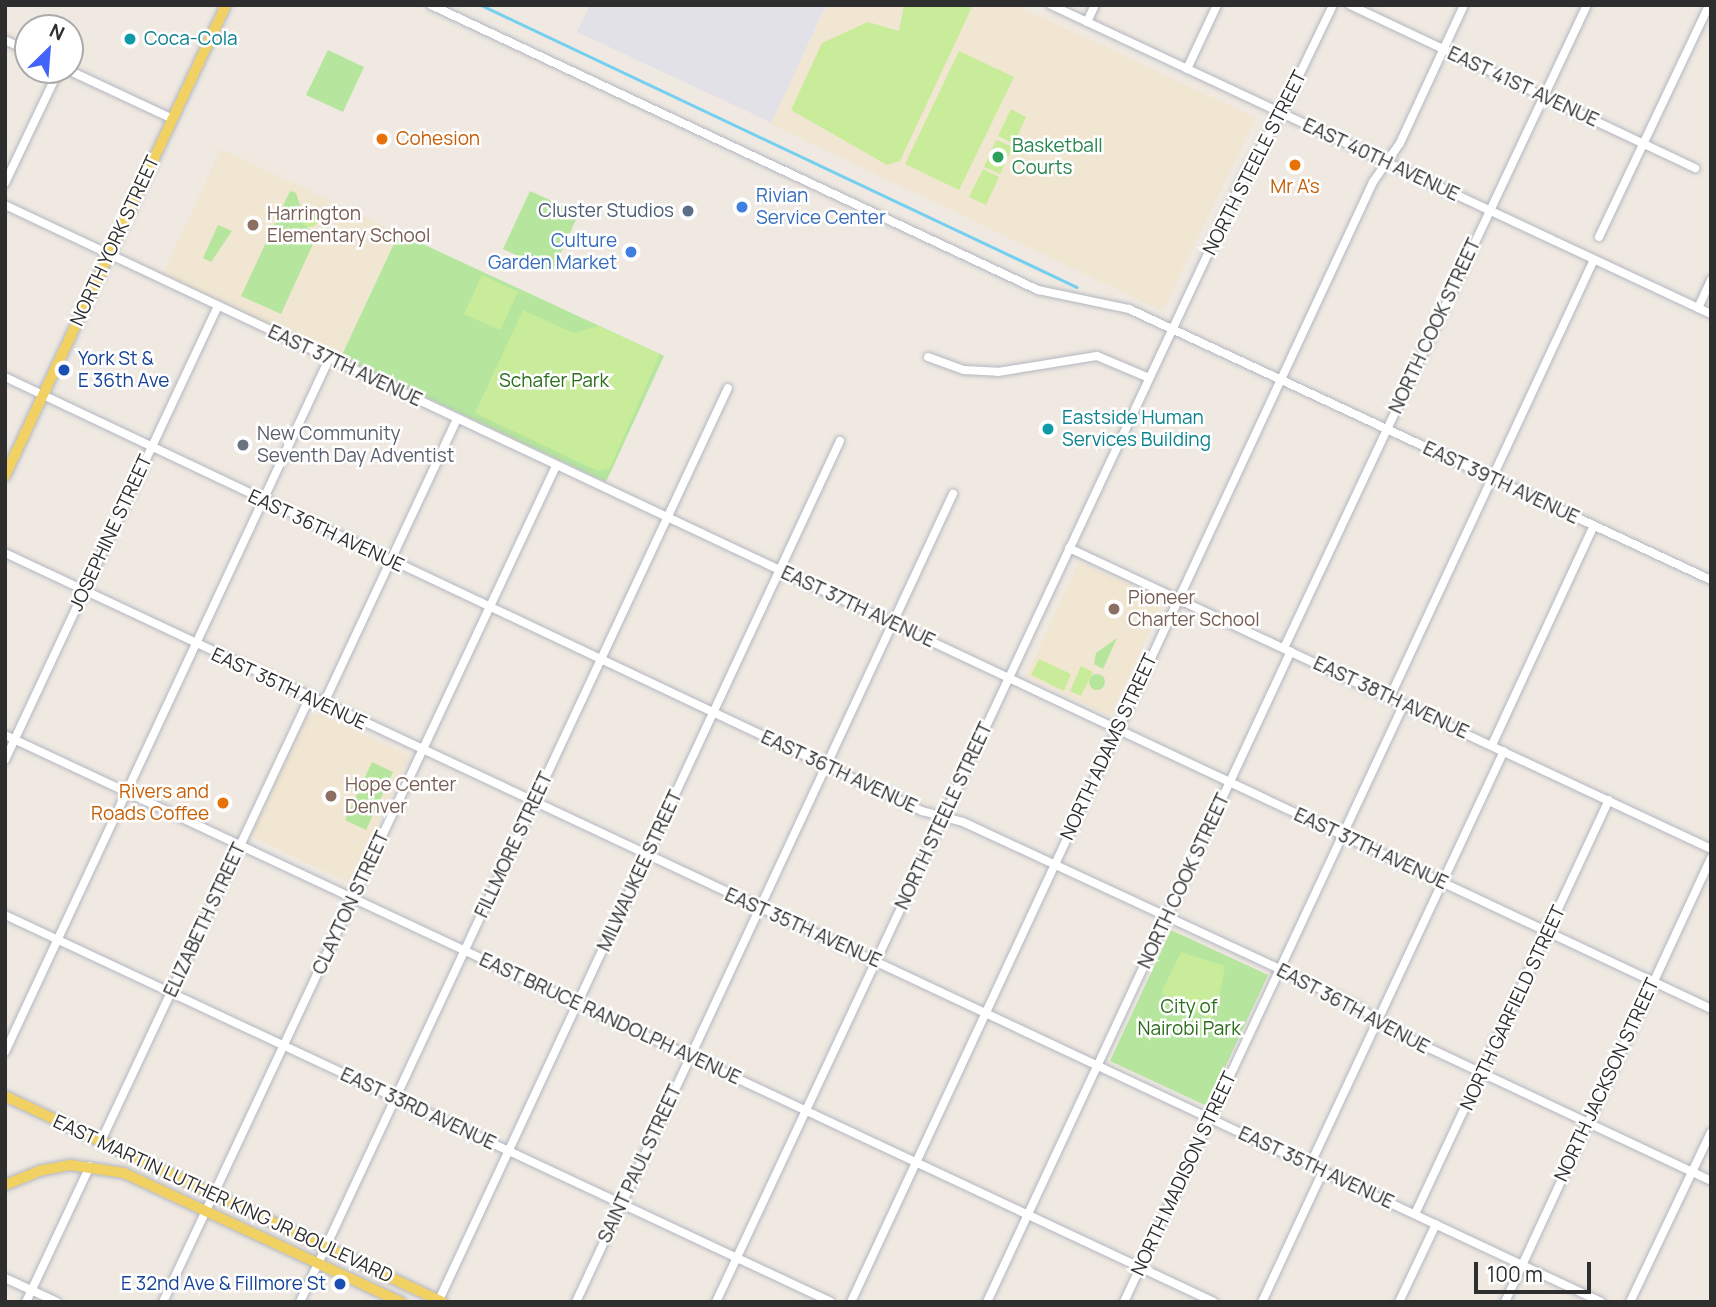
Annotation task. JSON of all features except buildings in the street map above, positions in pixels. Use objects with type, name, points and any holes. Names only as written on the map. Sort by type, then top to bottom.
[{"type":"main road","name":"NORTH YORK STREET","points":[[5,476],[226,5]]},
{"type":"main road","name":"EAST MARTIN LUTHER KING JR BOULEVARD","points":[[5,1096],[440,1301]]},
{"type":"main road","name":"EAST MARTIN LUTHER KING JR BOULEVARD","points":[[5,1185],[51,1168],[90,1166],[128,1174],[401,1302]]},
{"type":"street","name":"EAST 39TH AVENUE","points":[[431,5],[1038,290],[1061,298],[1113,304],[1174,325],[1280,380],[1711,580]]},
{"type":"street","name":"EAST 40TH AVENUE","points":[[1051,5],[1711,314]]},
{"type":"street","points":[[1087,22],[1094,5]]},
{"type":"street","points":[[1187,69],[1217,5]]},
{"type":"street","name":"NORTH STEELE STREET","points":[[716,1302],[1245,175],[1281,113],[1333,5]]},
{"type":"street","name":"EAST 41ST AVENUE","points":[[1350,5],[1695,168]]},
{"type":"street","name":"NORTH ADAMS STREET","points":[[851,1302],[1373,182],[1387,162],[1464,5]]},
{"type":"street","name":"NORTH COOK STREET","points":[[987,1302],[1230,782],[1386,430],[1587,5]]},
{"type":"street","points":[[1598,237],[1709,5]]},
{"type":"street","points":[[84,77],[173,119]]},
{"type":"street","points":[[5,183],[52,84]]},
{"type":"street","name":"EAST 37TH AVENUE","points":[[5,205],[1711,1009]]},
{"type":"street","points":[[1390,697],[1594,260]]},
{"type":"street","points":[[1698,308],[1711,280]]},
{"type":"street","name":"JOSEPHINE STREET","points":[[5,760],[218,306]]},
{"type":"street","points":[[928,358],[964,370],[998,372],[1097,356],[1149,378]]},
{"type":"street","points":[[5,1052],[329,359]]},
{"type":"street","name":"EAST 36TH AVENUE","points":[[5,377],[826,766],[944,818],[963,822],[1279,969],[1481,1074],[1711,1181]]},
{"type":"street","name":"FILLMORE STREET","points":[[300,1302],[728,388]]},
{"type":"street","points":[[323,705],[457,419]]},
{"type":"street","name":"MILWAUKEE STREET","points":[[440,1301],[841,441]]},
{"type":"street","name":"CLAYTON STREET","points":[[163,1302],[556,466]]},
{"type":"street","name":"SAINT PAUL STREET","points":[[576,1302],[953,495]]},
{"type":"street","points":[[1492,745],[1594,525]]},
{"type":"street","name":"EAST 38TH AVENUE","points":[[1069,548],[1711,849]]},
{"type":"street","name":"EAST 35TH AVENUE","points":[[5,552],[422,752],[874,963],[986,1012],[1601,1302]]},
{"type":"street","name":"ELIZABETH STREET","points":[[101,1141],[309,698]]},
{"type":"street","name":"NORTH MADISON STREET","points":[[1124,1302],[1404,704]]},
{"type":"street","name":"EAST BRUCE RANDOLPH AVENUE","points":[[5,735],[1214,1302]]},
{"type":"street","points":[[1310,1165],[1504,751]]},
{"type":"street","name":"NORTH GARFIELD STREET","points":[[1415,1214],[1609,800]]},
{"type":"street","name":"NORTH JACKSON STREET","points":[[1505,1302],[1711,859]]},
{"type":"street","name":"EAST 33RD AVENUE","points":[[5,915],[831,1302]]},
{"type":"street","points":[[1630,1302],[1711,1132]]},
{"type":"street","points":[[26,1302],[90,1166]]},
{"type":"street","points":[[1262,1302],[1323,1171]]},
{"type":"street","points":[[1399,1302],[1436,1224]]},
{"type":"street","points":[[5,1278],[57,1302]]},
{"type":"shaded area","points":[[590,5],[826,5],[772,123],[577,32]]},
{"type":"shaded area","points":[[827,5],[1016,5],[1256,118],[1162,311],[771,124]]},
{"type":"shaded area","points":[[221,149],[399,233],[341,357],[163,274]]},
{"type":"shaded area","points":[[1079,562],[1164,601],[1110,716],[1026,676]]},
{"type":"shaded area","name":"Hope Center Denver","points":[[318,713],[410,756],[350,883],[251,836],[306,719]]},
{"type":"green space","points":[[904,5],[972,7],[900,161],[887,165],[791,110],[822,43],[868,22],[899,31]]},
{"type":"green space","points":[[328,50],[364,67],[343,112],[306,95]]},
{"type":"green space","points":[[959,51],[1014,77],[959,190],[905,164]]},
{"type":"green space","points":[[1011,109],[1026,117],[1014,144],[998,136]]},
{"type":"green space","name":"Basketball Courts","points":[[996,140],[1013,147],[1000,174],[984,167]]},
{"type":"green space","points":[[983,169],[999,177],[986,205],[969,197]]},
{"type":"green space","points":[[290,191],[296,193],[313,244],[281,314],[241,296]]},
{"type":"green space","points":[[530,191],[579,213],[552,272],[503,249]]},
{"type":"green space","points":[[310,209],[316,212],[319,218],[316,224],[310,227],[304,224],[301,218],[304,212]]},
{"type":"green space","points":[[218,225],[232,231],[211,262],[203,258]]},
{"type":"green space","name":"Schafer Park","points":[[399,233],[664,356],[606,482],[341,357]]},
{"type":"green space","points":[[482,275],[518,292],[500,330],[464,314]]},
{"type":"green space","points":[[523,310],[573,333],[599,326],[660,354],[610,468],[598,471],[475,413]]},
{"type":"green space","points":[[1117,638],[1103,669],[1094,664],[1096,653]]},
{"type":"green space","points":[[1039,659],[1071,674],[1064,691],[1031,675]]},
{"type":"green space","points":[[1081,666],[1093,672],[1081,696],[1070,691]]},
{"type":"green space","points":[[1097,674],[1103,676],[1103,688],[1097,690],[1091,688],[1089,682],[1091,676]]},
{"type":"green space","points":[[372,762],[393,772],[366,830],[345,820]]},
{"type":"green space","name":"City of Nairobi Park","points":[[1171,930],[1268,975],[1207,1106],[1110,1061]]},
{"type":"green space","points":[[1181,952],[1225,966],[1216,1013],[1210,1019],[1161,993]]},
{"type":"waterway","points":[[481,5],[1077,287]]},
{"type":"place","name":"Coca-Cola","points":[[130,39]]},
{"type":"place","name":"Cohesion","points":[[382,139]]},
{"type":"place","name":"Basketball Courts","points":[[998,157]]},
{"type":"place","name":"Mr A's","points":[[1295,165]]},
{"type":"place","name":"Rivian Service Center","points":[[742,207]]},
{"type":"place","name":"Cluster Studios","points":[[688,211]]},
{"type":"place","name":"Harrington Elementary School","points":[[253,225]]},
{"type":"place","name":"Culture Garden Market","points":[[631,252]]},
{"type":"place","name":"York St & E 36th Ave","points":[[64,370]]},
{"type":"place","name":"Eastside Human Services Building","points":[[1048,429]]},
{"type":"place","name":"New Community Seventh Day Adventist","points":[[243,445]]},
{"type":"place","name":"Pioneer Charter School","points":[[1114,609]]},
{"type":"place","name":"Hope Center Denver","points":[[331,796]]},
{"type":"place","name":"Rivers and Roads Coffee","points":[[223,803]]},
{"type":"place","name":"E 32nd Ave & Fillmore St","points":[[340,1284]]}]
